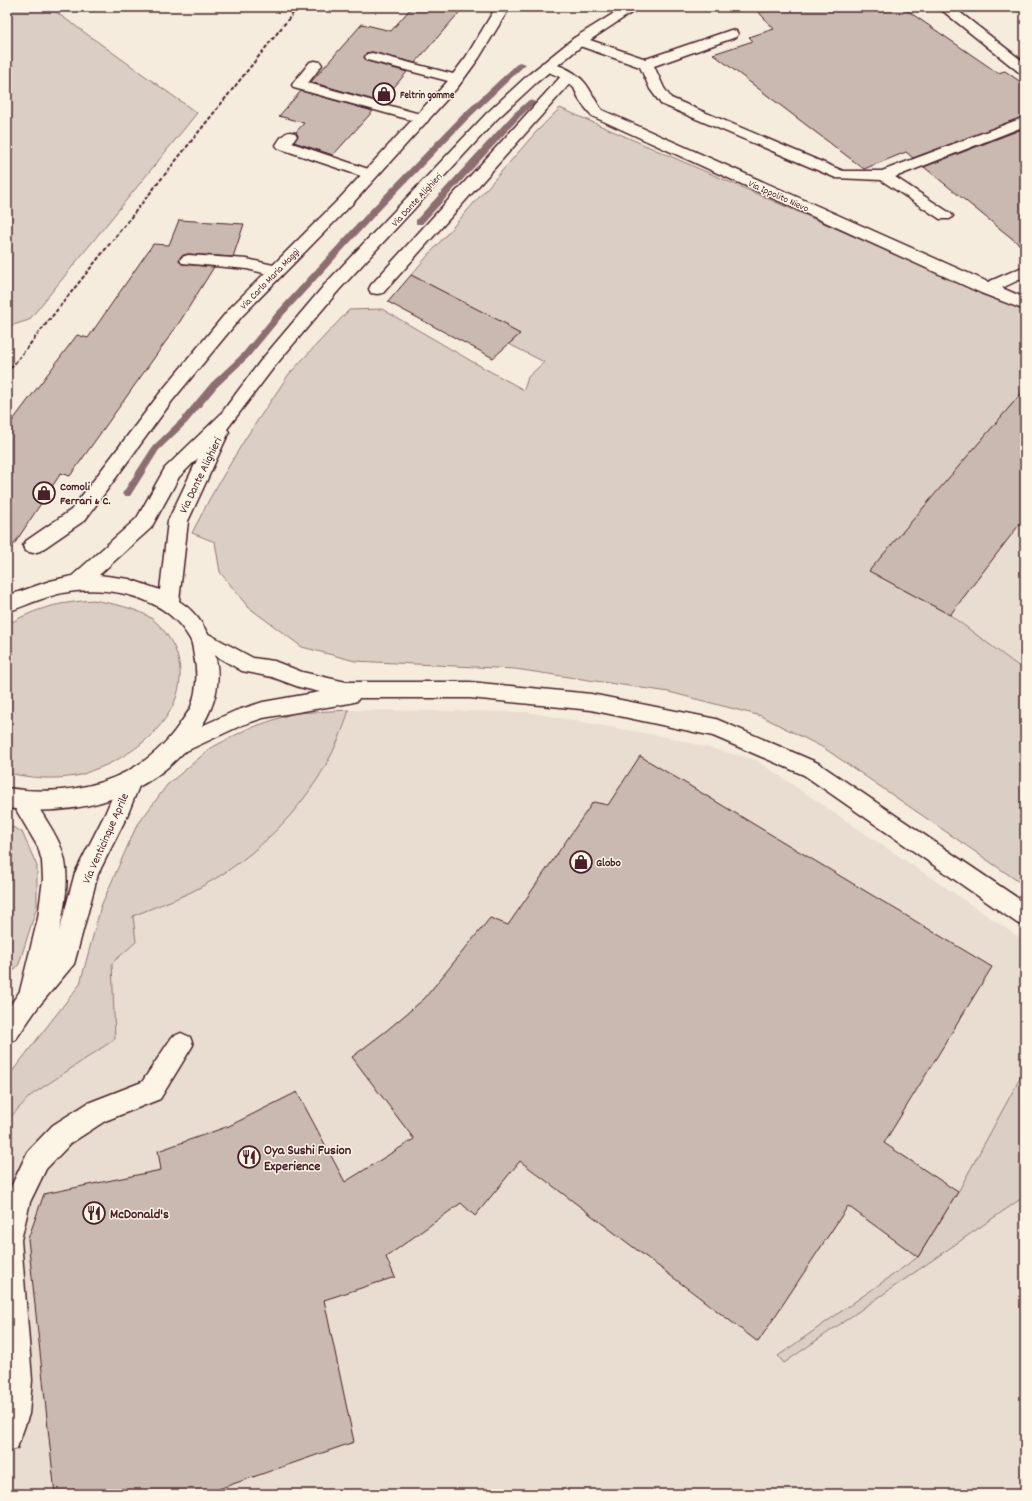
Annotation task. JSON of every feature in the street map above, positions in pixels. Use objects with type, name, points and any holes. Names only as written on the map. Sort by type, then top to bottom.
[{"type":"street","name":"Via Carlo Maria Maggi","points":[[33,546],[78,515],[166,397],[236,312],[346,201],[456,80],[472,58],[503,7]]},
{"type":"street","name":"Via Dante Alighieri","points":[[77,583],[144,523],[172,473],[226,419],[268,363],[333,286],[492,116],[548,66],[579,41],[633,7]]},
{"type":"street","name":"Via Ippolito Nievo","points":[[548,66],[569,76],[580,86],[587,101],[597,113],[987,289],[1025,304]]},
{"type":"street","points":[[987,289],[1025,270]]},
{"type":"street","name":"Via Dante Alighieri","points":[[170,603],[178,521],[226,419]]},
{"type":"street","points":[[7,604],[40,590],[77,583],[111,583],[142,590],[170,603],[188,619],[201,638],[208,673],[200,711],[175,747],[155,766],[130,781],[95,795],[58,802],[14,800]]},
{"type":"street","name":"Via Venticinque Aprile","points":[[7,1031],[29,999],[65,956],[87,873],[116,816],[130,781]]},
{"type":"street","name":"Via Venticinque Aprile","points":[[14,800],[49,846],[56,873],[48,930],[29,999]]},
{"type":"lane","points":[[945,7],[1025,70]]},
{"type":"lane","points":[[579,41],[646,64],[731,34]]},
{"type":"lane","points":[[372,57],[456,80]]},
{"type":"lane","points":[[646,64],[657,89],[666,101],[841,175],[884,176],[1025,121]]},
{"type":"lane","points":[[315,65],[299,85],[422,119]]},
{"type":"lane","points":[[377,290],[569,76]]},
{"type":"lane","points":[[290,136],[283,145],[369,174]]},
{"type":"lane","points":[[884,176],[945,216]]},
{"type":"lane","points":[[188,260],[247,264],[276,271]]},
{"type":"lane","points":[[201,638],[248,665],[274,669],[299,679],[346,690],[470,690],[591,702],[716,728],[811,769],[1025,916]]},
{"type":"lane","points":[[175,747],[235,719],[263,710],[387,689]]},
{"type":"lane","points":[[7,1438],[15,1414],[18,1380],[8,1240],[18,1200],[37,1160],[62,1134],[97,1112],[151,1091],[181,1046]]},
{"type":"shaded area","points":[[7,7],[49,7],[197,113],[29,320],[7,327]]},
{"type":"shaded area","points":[[560,108],[1025,311],[1025,390],[870,571],[950,615],[1025,671],[1025,886],[824,748],[761,716],[669,692],[515,669],[355,661],[302,647],[248,607],[220,572],[215,542],[192,533],[210,498],[245,439],[289,374],[349,310],[382,309],[524,390],[528,377],[544,362],[509,344],[520,334],[507,327],[507,325],[411,275],[536,132]]},
{"type":"shaded area","points":[[1025,390],[1025,671],[950,615],[869,571]]},
{"type":"shaded area","points":[[93,600],[123,606],[144,614],[158,624],[171,640],[180,669],[179,689],[172,707],[162,723],[148,738],[132,751],[114,761],[81,775],[50,778],[7,773],[7,625],[29,614],[48,607],[59,604]]},
{"type":"shaded area","points":[[349,710],[527,712],[671,738],[756,760],[1025,941],[1025,1494],[7,1494],[7,1121],[30,1096],[115,1039],[112,963],[136,942],[133,916],[190,892],[224,873],[343,731]]},
{"type":"shaded area","points":[[349,710],[339,739],[325,767],[308,793],[288,818],[266,840],[242,861],[216,878],[189,893],[133,916],[136,942],[112,963],[115,1039],[30,1096],[7,1121],[7,1078],[80,984],[101,906],[136,827],[167,785],[211,748],[247,729],[294,713]]},
{"type":"shaded area","points":[[7,824],[22,832],[37,866],[37,906],[19,964],[7,979]]},
{"type":"shaded area","points":[[1025,1069],[1025,1196],[784,1363],[778,1356],[918,1257],[958,1192]]},
{"type":"building","points":[[412,7],[464,7],[415,63],[372,52],[366,53],[364,58],[367,61],[407,72],[381,102],[311,82],[362,24],[391,31]]},
{"type":"building","points":[[754,7],[902,7],[998,73],[1005,71],[1025,85],[1025,116],[913,158],[906,152],[864,169],[713,54],[753,41],[749,37],[774,29]]},
{"type":"building","points":[[301,91],[373,111],[333,155],[294,142],[298,136],[296,132],[304,123],[279,116]]},
{"type":"building","points":[[1025,128],[1025,249],[924,167]]},
{"type":"building","points":[[179,220],[244,224],[233,257],[188,254],[181,256],[179,261],[182,264],[214,267],[179,323],[70,476],[61,473],[7,555],[7,428],[77,335],[88,338],[153,244],[169,245]]},
{"type":"building","points":[[411,275],[508,325],[507,327],[520,334],[493,358],[388,302]]},
{"type":"building","points":[[1025,389],[1025,517],[950,615],[869,571]]},
{"type":"building","points":[[640,756],[992,967],[884,1143],[958,1192],[918,1257],[848,1206],[758,1342],[520,1161],[475,1216],[461,1203],[386,1257],[395,1277],[324,1300],[354,1442],[204,1494],[55,1494],[28,1239],[44,1194],[161,1170],[158,1151],[229,1126],[297,1092],[345,1182],[414,1139],[352,1057],[424,999],[490,918],[508,925],[593,802],[608,805]]},
{"type":"waterway","points":[[127,494],[156,448],[184,421],[214,385],[245,356],[278,316],[374,211],[465,117],[522,64]]},
{"type":"waterway","points":[[419,222],[517,115],[532,102]]},
{"type":"railway","points":[[7,373],[298,7]]},
{"type":"place","name":"Feltrin gomme","points":[[384,94]]},
{"type":"place","name":"Comoli Ferrari & C.","points":[[44,493]]},
{"type":"place","name":"Globo","points":[[581,862]]},
{"type":"place","name":"Oya Sushi Fusion Experience","points":[[249,1157]]},
{"type":"place","name":"McDonald's","points":[[94,1213]]}]
